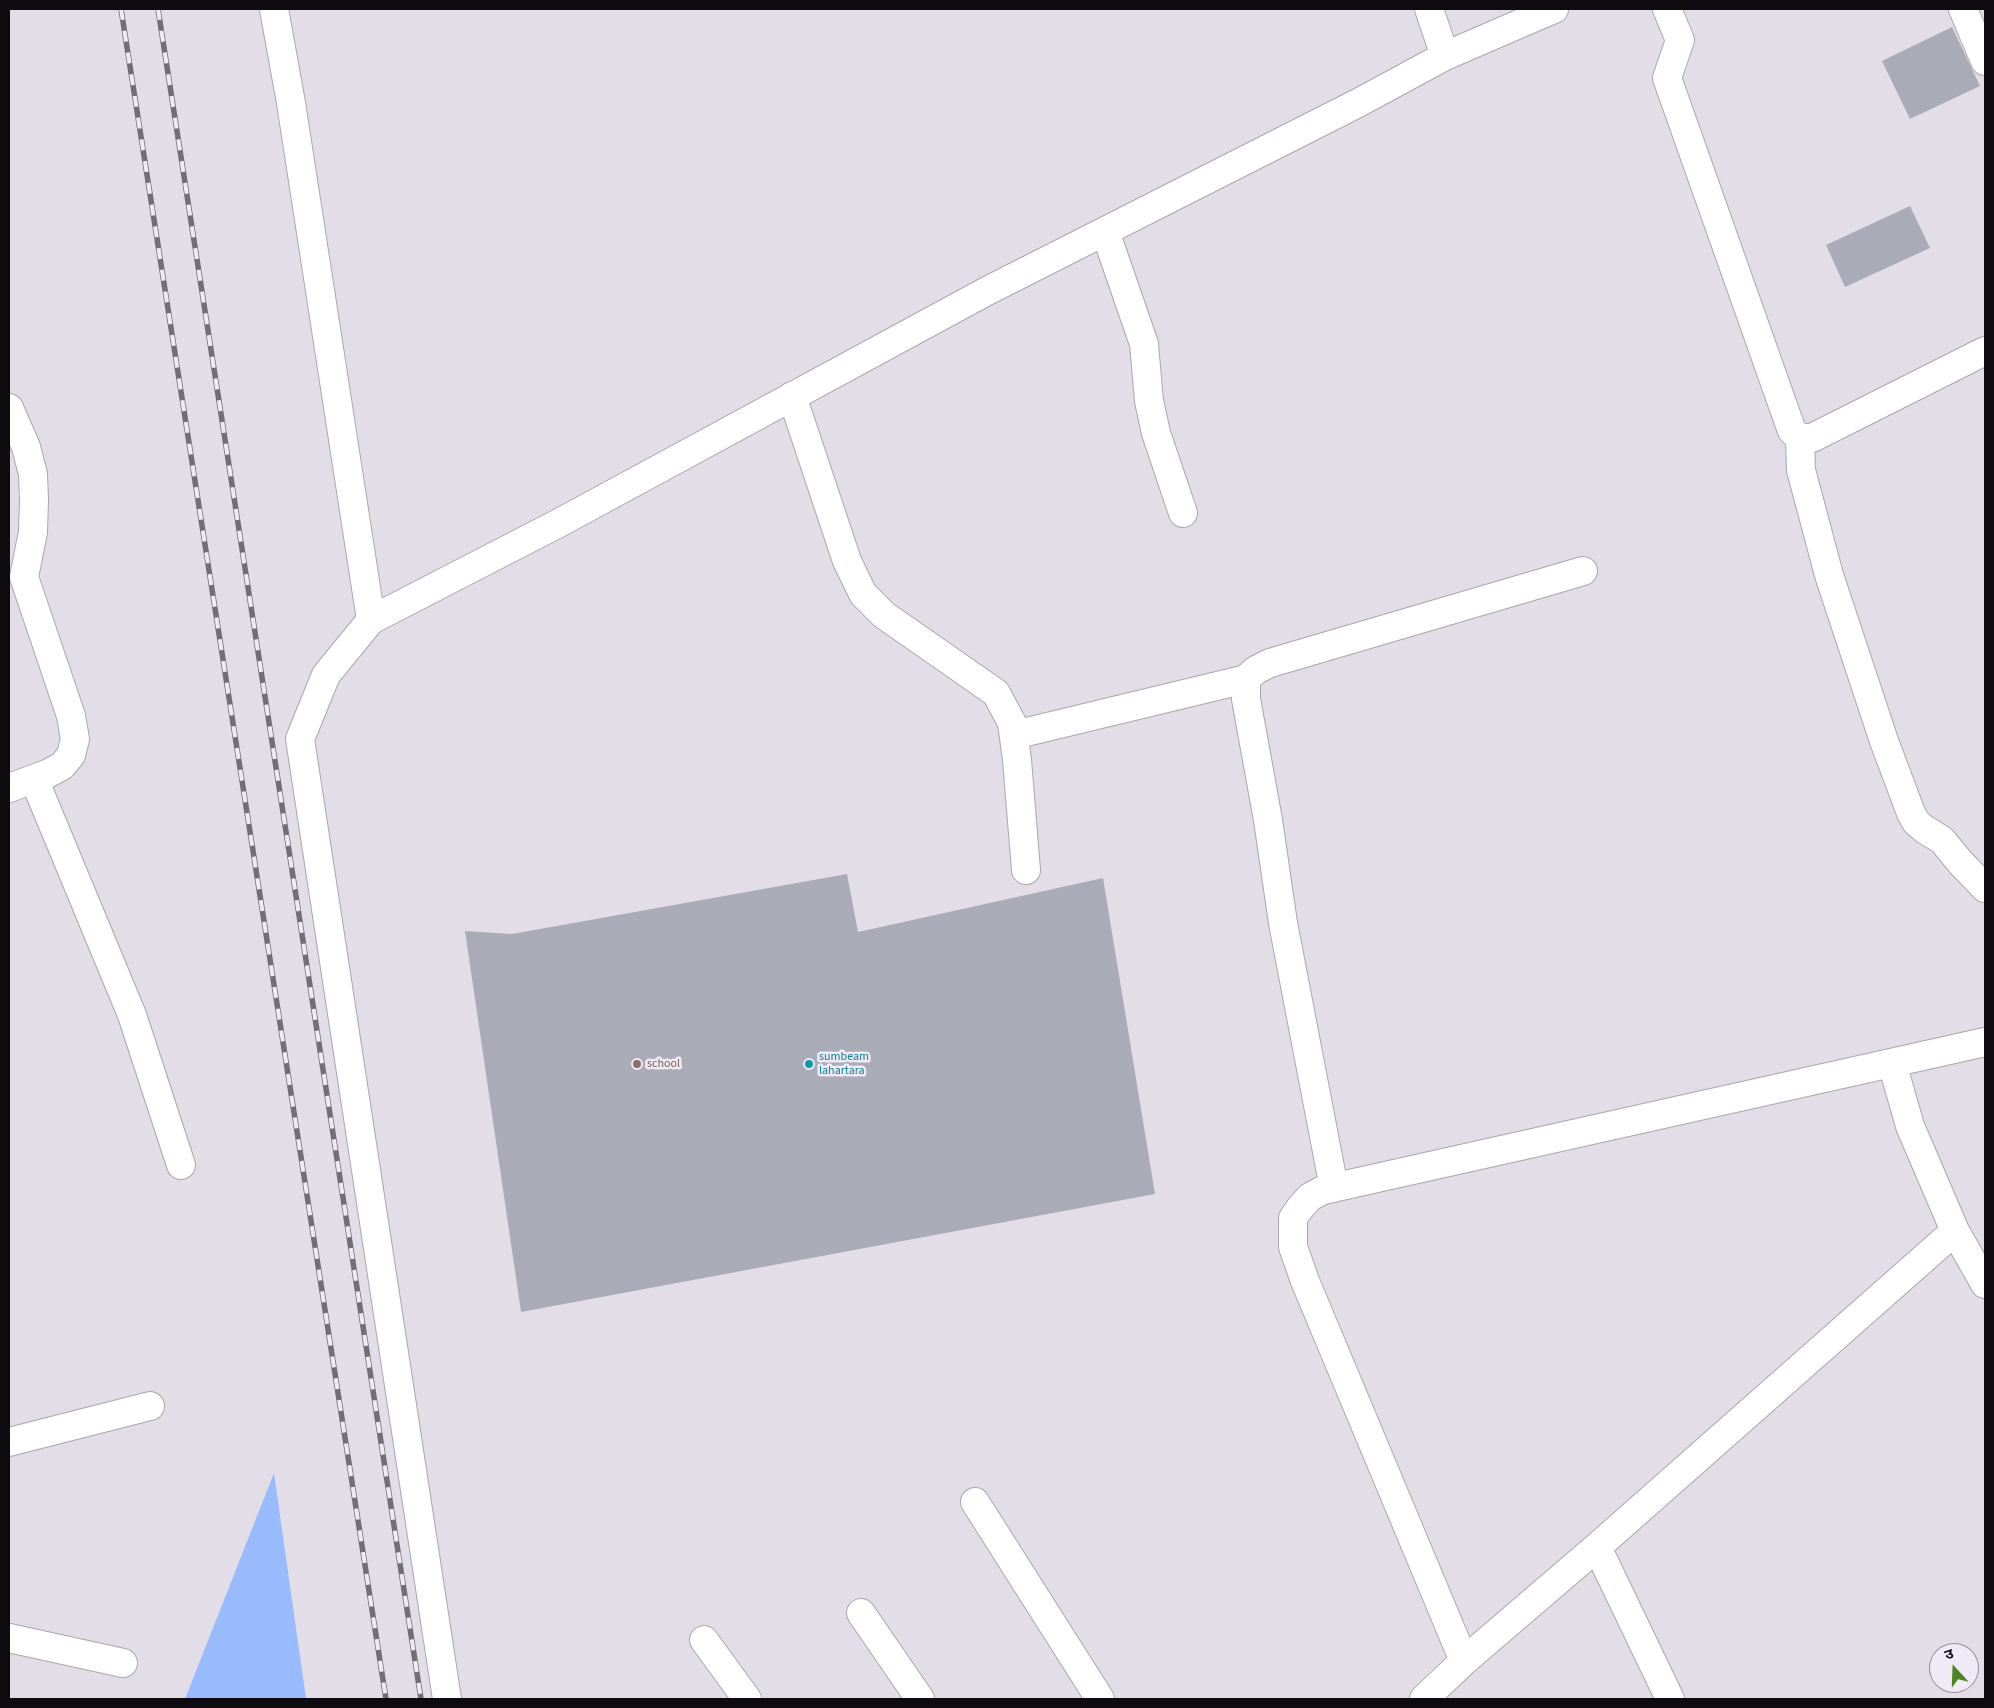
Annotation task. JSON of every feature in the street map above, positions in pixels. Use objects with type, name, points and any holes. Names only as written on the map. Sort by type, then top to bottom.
[{"type":"street","points":[[274,9],[371,620]]},
{"type":"street","points":[[1428,9],[1445,56]]},
{"type":"street","points":[[447,1699],[300,739],[326,675],[371,620],[559,523],[986,291],[1358,103],[1445,56],[1554,9]]},
{"type":"street","points":[[1667,9],[1680,40],[1667,78],[1792,431],[1800,438],[1812,438],[1985,352]]},
{"type":"street","points":[[1963,9],[1985,61]]},
{"type":"street","points":[[1105,231],[1144,344],[1149,401],[1156,433],[1183,513]]},
{"type":"street","points":[[792,396],[847,561],[862,594],[884,615],[996,693],[1012,723],[1026,870]]},
{"type":"street","points":[[9,408],[26,447],[33,474],[32,532],[24,577],[72,716],[75,739],[71,755],[62,766],[9,788]]},
{"type":"street","points":[[1800,438],[1801,470],[1829,575],[1884,741],[1910,812],[1916,822],[1942,840],[1985,888]]},
{"type":"street","points":[[1014,735],[1246,679],[1256,670],[1270,663],[1583,571]]},
{"type":"street","points":[[1246,679],[1246,699],[1268,820],[1283,923],[1334,1188]]},
{"type":"street","points":[[34,779],[132,1015],[181,1165]]},
{"type":"street","points":[[1464,1661],[1293,1247],[1293,1218],[1300,1208],[1310,1197],[1323,1190],[1985,1042]]},
{"type":"street","points":[[1892,1063],[1910,1126],[1955,1231],[1985,1284]]},
{"type":"street","points":[[1424,1699],[1464,1661],[1598,1547],[1955,1231]]},
{"type":"street","points":[[9,1442],[150,1406]]},
{"type":"street","points":[[975,1502],[1100,1699]]},
{"type":"street","points":[[1598,1547],[1670,1699]]},
{"type":"street","points":[[861,1613],[920,1699]]},
{"type":"street","points":[[9,1638],[123,1662]]},
{"type":"street","points":[[704,1640],[747,1699]]},
{"type":"water","points":[[274,1473],[306,1699],[185,1699]]},
{"type":"building","points":[[1952,27],[1980,86],[1910,119],[1882,61]]},
{"type":"building","points":[[1910,206],[1930,248],[1845,287],[1826,245]]},
{"type":"building","name":"sumbeam lahartara","points":[[847,874],[858,932],[1103,878],[1155,1194],[521,1312],[465,931],[512,934]]},
{"type":"railway","points":[[121,9],[386,1699]]},
{"type":"railway","points":[[158,9],[421,1699]]},
{"type":"place","name":"school","points":[[637,1064]]},
{"type":"place","name":"sumbeam lahartara","points":[[809,1064]]}]
